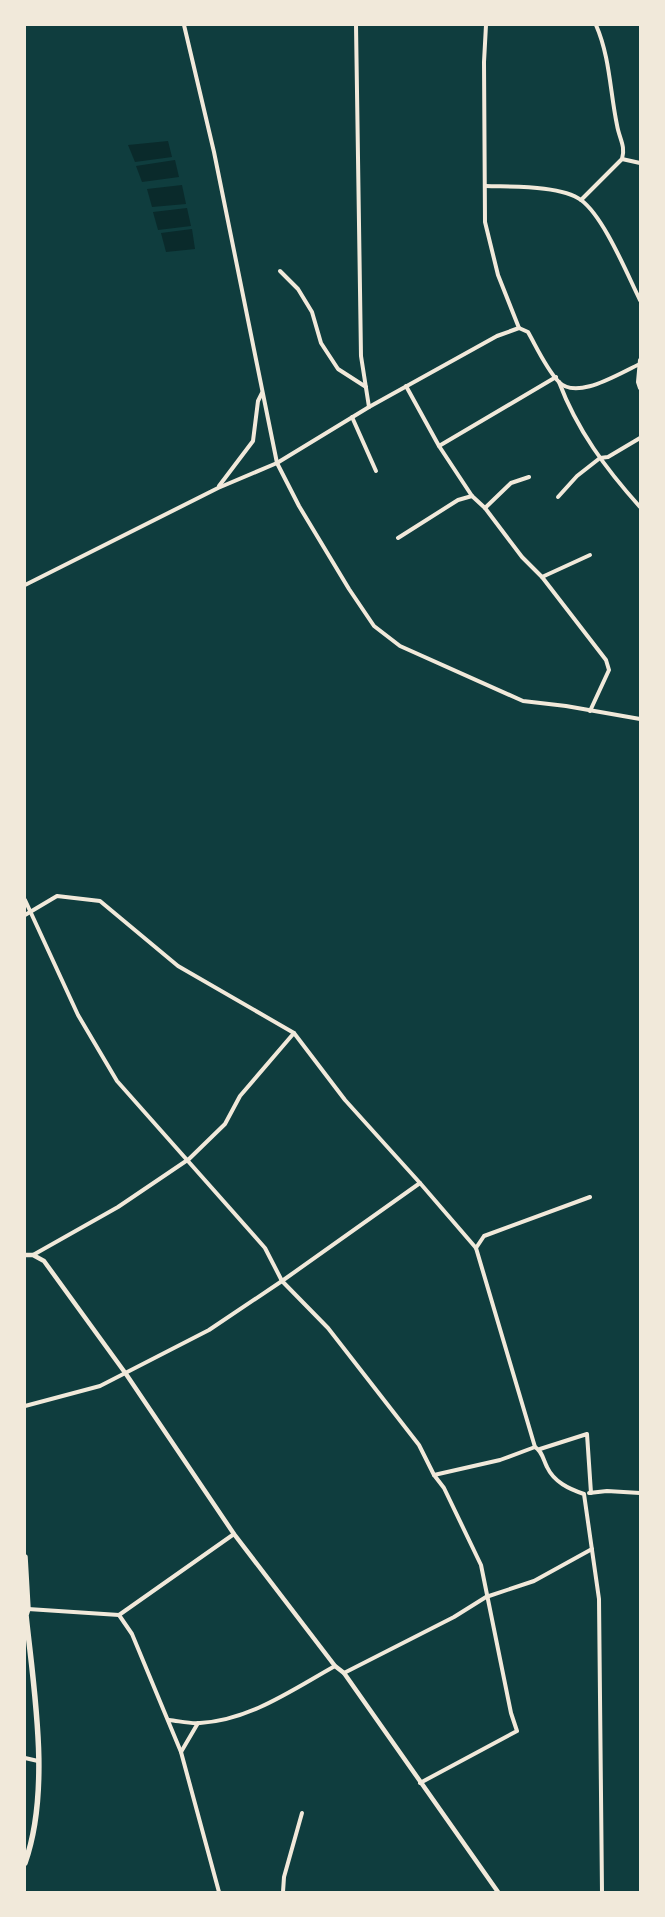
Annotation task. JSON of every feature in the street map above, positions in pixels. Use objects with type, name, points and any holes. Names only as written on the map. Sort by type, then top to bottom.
[{"type":"main road","points":[[25,1558],[26,1613],[38,1730],[38,1761],[32,1836],[25,1863]]},
{"type":"street","points":[[184,25],[214,152],[277,463],[299,506],[349,589],[374,626],[384,635],[415,654],[523,701],[566,706],[640,719]]},
{"type":"street","points":[[356,25],[362,356],[369,406]]},
{"type":"street","points":[[486,25],[484,62],[486,186],[484,210],[489,242],[498,275],[519,328]]},
{"type":"street","points":[[581,200],[622,159],[624,151],[617,127],[605,51],[596,25]]},
{"type":"street","points":[[622,159],[640,163]]},
{"type":"street","points":[[486,186],[553,191],[581,200],[598,220],[640,300]]},
{"type":"street","points":[[280,271],[298,289],[312,312],[321,343],[338,369],[366,387]]},
{"type":"street","points":[[25,585],[218,488],[277,463],[369,406],[497,336],[519,328],[528,332],[556,377],[570,411],[600,458],[640,507]]},
{"type":"street","points":[[558,382],[571,389],[589,387],[640,363]]},
{"type":"street","points":[[640,363],[638,382],[640,388]]},
{"type":"street","points":[[439,446],[556,377]]},
{"type":"street","points":[[406,386],[439,446],[472,496],[485,508],[522,556],[542,577],[609,666],[590,711]]},
{"type":"street","points":[[218,488],[253,441],[258,401],[263,392]]},
{"type":"street","points":[[352,417],[376,470]]},
{"type":"street","points":[[558,497],[577,476],[600,458],[608,457],[640,438]]},
{"type":"street","points":[[485,508],[511,483],[528,477]]},
{"type":"street","points":[[398,538],[458,500],[472,496]]},
{"type":"street","points":[[542,577],[590,554]]},
{"type":"street","points":[[25,915],[57,896],[100,901],[178,966],[294,1033],[345,1100],[476,1248],[535,1447]]},
{"type":"street","points":[[25,900],[78,1015],[117,1082],[189,1160],[265,1248],[282,1281],[328,1328],[419,1445],[434,1475],[444,1488],[480,1565],[511,1713],[517,1731],[419,1783]]},
{"type":"street","points":[[33,1255],[118,1207],[189,1160],[225,1124],[240,1096],[294,1033]]},
{"type":"street","points":[[25,1406],[100,1386],[209,1330],[282,1281],[420,1183]]},
{"type":"street","points":[[476,1248],[484,1236],[590,1197]]},
{"type":"street","points":[[25,1255],[33,1255],[44,1261],[126,1374],[234,1534],[335,1666],[344,1673],[419,1783],[498,1892]]},
{"type":"street","points":[[434,1475],[500,1460],[535,1447],[540,1449],[587,1434],[591,1493]]},
{"type":"street","points":[[540,1449],[548,1469],[566,1488],[584,1494],[607,1491],[640,1493]]},
{"type":"street","points":[[584,1494],[599,1599],[602,1892]]},
{"type":"street","points":[[26,1613],[119,1615],[234,1534]]},
{"type":"street","points":[[344,1673],[454,1617],[486,1597],[534,1581],[592,1549]]},
{"type":"street","points":[[119,1615],[132,1634],[181,1752],[220,1892]]},
{"type":"street","points":[[169,1720],[198,1723],[232,1719],[272,1702],[335,1666]]},
{"type":"street","points":[[181,1752],[198,1723]]},
{"type":"street","points":[[25,1758],[38,1761]]},
{"type":"street","points":[[284,1892],[284,1877],[302,1813]]},
{"type":"water","points":[[168,141],[172,157],[135,162],[128,145]]},
{"type":"water","points":[[175,160],[179,177],[142,182],[136,166]]},
{"type":"water","points":[[182,185],[186,204],[152,207],[147,189]]},
{"type":"water","points":[[187,208],[191,226],[158,230],[153,212]]},
{"type":"water","points":[[192,229],[195,249],[166,252],[161,233]]}]
